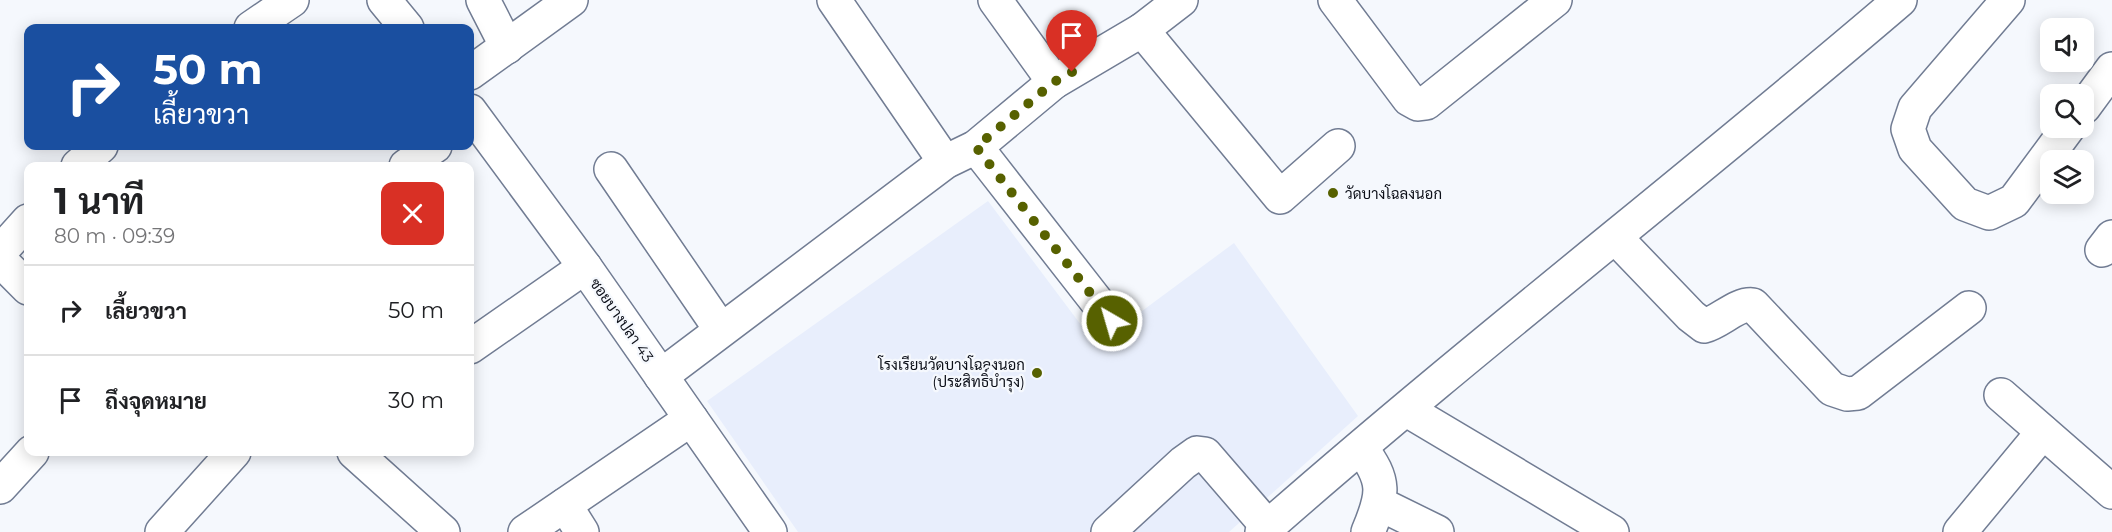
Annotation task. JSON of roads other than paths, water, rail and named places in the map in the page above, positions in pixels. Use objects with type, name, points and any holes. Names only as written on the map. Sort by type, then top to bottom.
[{"type":"street","points":[[256,24],[292,0]]},
{"type":"street","points":[[384,0],[403,24]]},
{"type":"street","points":[[483,0],[507,47]]},
{"type":"street","points":[[474,71],[571,0]]},
{"type":"street","points":[[834,0],[945,162]]},
{"type":"street","points":[[995,0],[1054,82]]},
{"type":"street","points":[[661,375],[945,162],[976,147],[1054,82],[1142,30],[1181,0]]},
{"type":"street","points":[[1335,0],[1409,99],[1418,104],[1426,103],[1556,0]]},
{"type":"street","points":[[1108,532],[1183,463],[1197,453],[1205,454],[1265,529],[1900,0]]},
{"type":"street","points":[[2008,0],[1915,108],[1908,129],[1915,149],[1965,204],[1989,213],[2014,201],[2061,138]]},
{"type":"street","points":[[1142,30],[1280,197],[1338,146]]},
{"type":"street","points":[[2094,93],[2112,69]]},
{"type":"street","name":"ซอยบางปลา 43","points":[[474,120],[585,267],[770,532]]},
{"type":"street","points":[[976,147],[1112,321]]},
{"type":"street","points":[[83,162],[96,150]]},
{"type":"street","points":[[412,162],[429,150]]},
{"type":"street","points":[[611,169],[721,330]]},
{"type":"street","points":[[0,252],[24,225]]},
{"type":"street","points":[[1616,238],[1691,316],[1704,326],[1714,324],[1746,304],[1753,305],[1832,389],[1847,394],[1858,393],[1969,308]]},
{"type":"street","points":[[0,260],[24,284]]},
{"type":"street","points":[[474,343],[585,267]]},
{"type":"street","points":[[2001,396],[2112,492]]},
{"type":"street","points":[[1407,410],[1612,532]]},
{"type":"street","points":[[525,532],[574,518],[691,419]]},
{"type":"street","points":[[1960,532],[2043,432]]},
{"type":"street","points":[[1360,448],[1374,465],[1381,482],[1374,518],[1437,532]]},
{"type":"street","points":[[0,488],[28,456]]},
{"type":"street","points":[[162,532],[230,456]]},
{"type":"street","points":[[358,456],[443,532]]},
{"type":"place","name":"วัดบางโฉลงนอก","points":[[1333,193]]},
{"type":"place","name":"โรงเรียนวัดบางโฉลงนอก (ประสิทธิ์บำรุง)","points":[[1037,373]]}]
